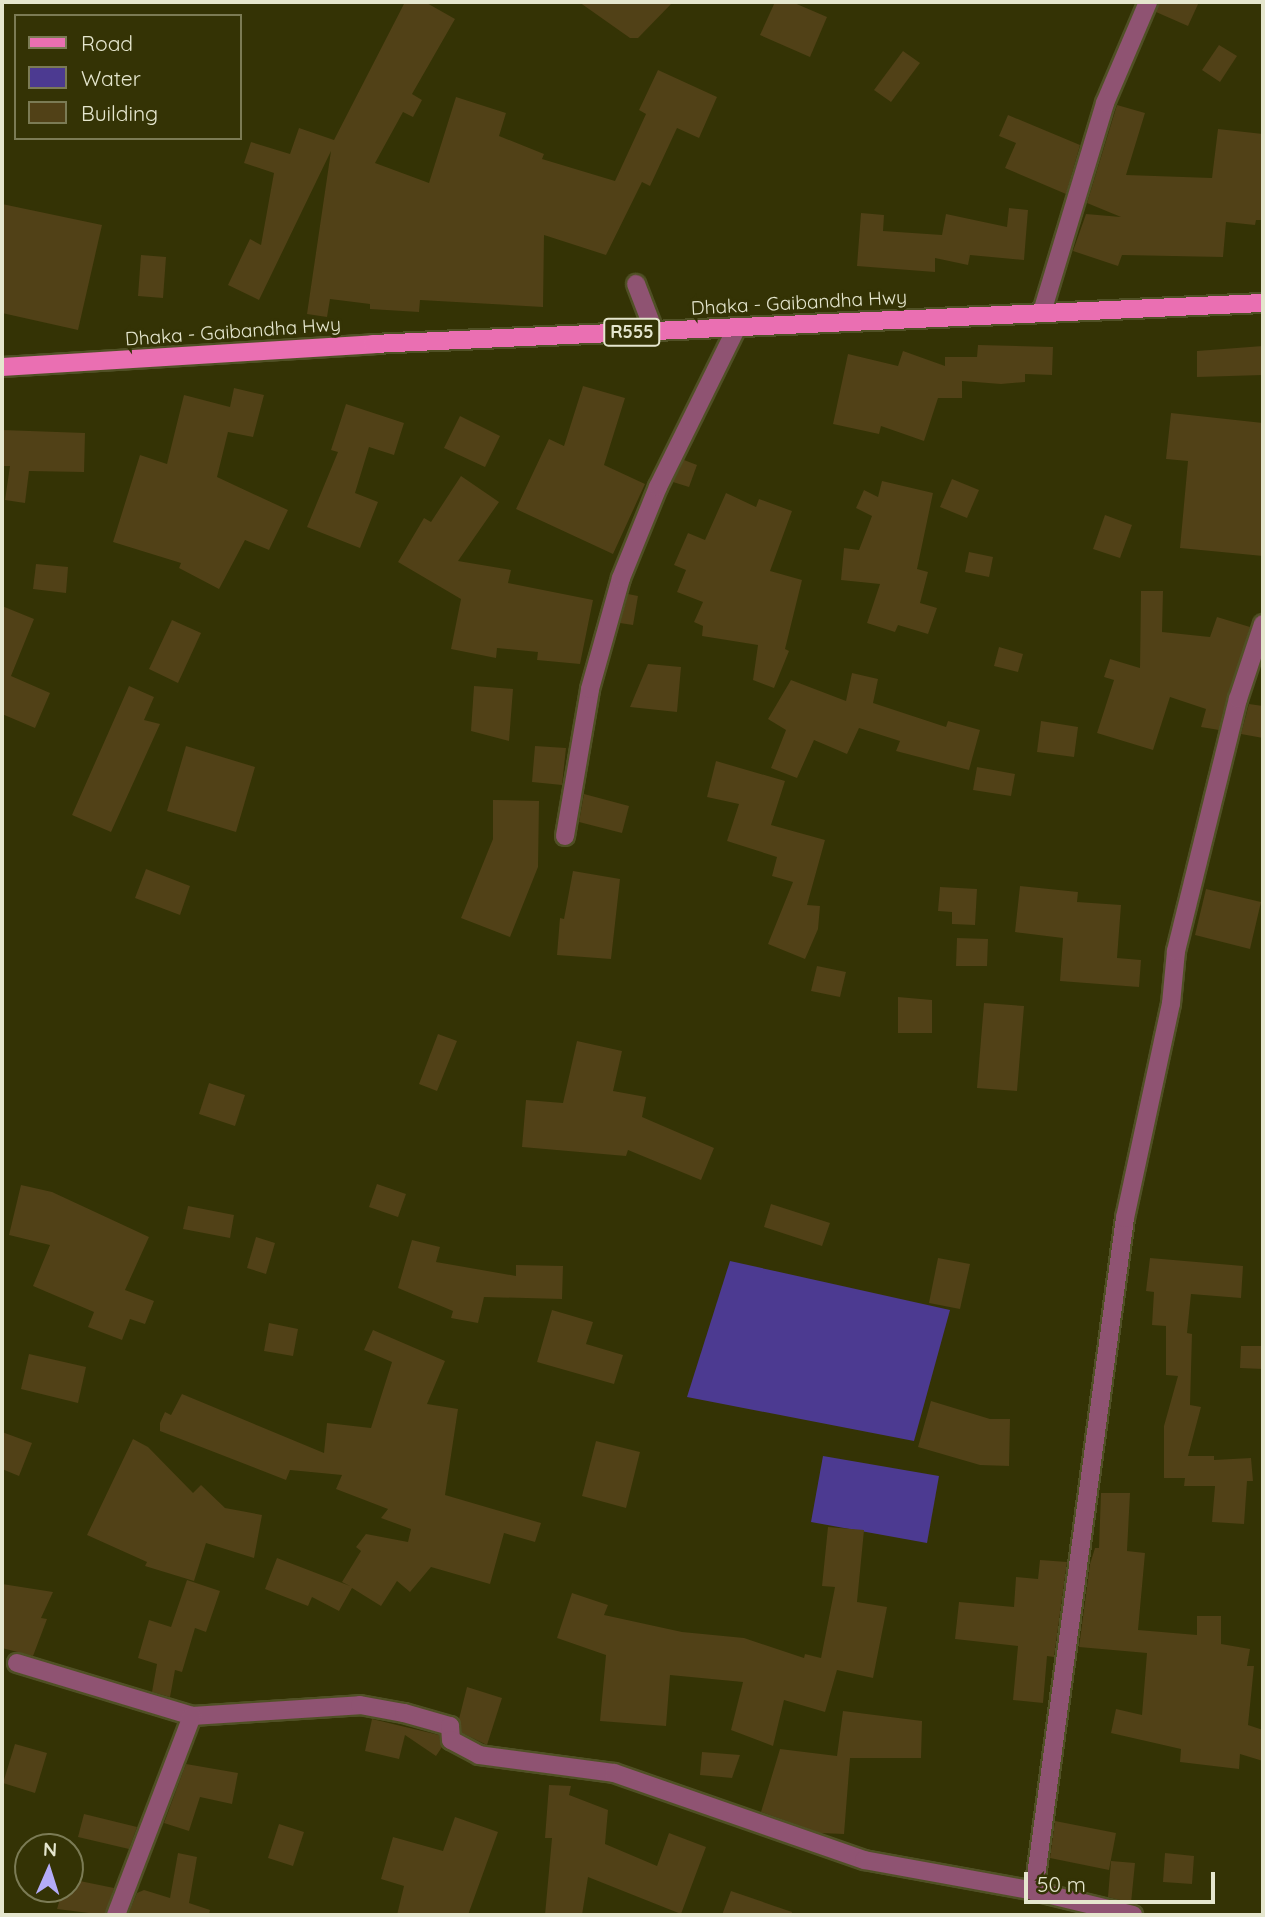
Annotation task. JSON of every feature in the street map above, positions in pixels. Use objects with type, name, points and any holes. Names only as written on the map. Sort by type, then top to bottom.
[{"type":"main road","name":"Dhaka - Gaibandha Hwy","points":[[2,367],[654,331],[1263,303]]},
{"type":"street","points":[[1042,312],[1105,103],[1147,2]]},
{"type":"street","points":[[636,284],[654,331]]},
{"type":"street","points":[[565,836],[590,690],[621,578],[658,487],[737,327]]},
{"type":"street","points":[[1034,1891],[1125,1217],[1171,1004],[1176,951],[1238,699],[1263,624]]},
{"type":"street","points":[[17,1663],[192,1716],[360,1705],[404,1713],[450,1726],[451,1740],[479,1755],[614,1773],[864,1860],[1034,1891],[1133,1915]]},
{"type":"street","points":[[116,1915],[192,1716]]},
{"type":"water","points":[[730,1261],[950,1310],[914,1441],[687,1397]]},
{"type":"water","points":[[823,1456],[939,1476],[927,1543],[811,1522]]},
{"type":"building","points":[[405,2],[425,2],[455,19],[412,94],[422,100],[413,117],[403,112],[375,163],[429,183],[456,97],[506,113],[499,136],[544,154],[542,159],[615,181],[646,114],[639,110],[658,70],[717,97],[699,138],[677,128],[650,186],[642,182],[606,255],[544,235],[543,307],[420,300],[419,312],[370,309],[370,304],[330,299],[327,317],[307,314],[331,151],[259,300],[228,285],[250,239],[261,245],[274,173],[244,163],[251,142],[290,154],[299,128],[334,140]]},
{"type":"building","points":[[579,2],[673,2],[638,38],[630,38]]},
{"type":"building","points":[[775,2],[792,2],[827,17],[810,57],[760,35]]},
{"type":"building","points":[[1159,2],[1199,2],[1188,26],[1156,12]]},
{"type":"building","points":[[1219,45],[1237,56],[1220,82],[1202,70]]},
{"type":"building","points":[[903,51],[920,63],[891,102],[874,90]]},
{"type":"building","points":[[1117,105],[1145,113],[1126,175],[1212,178],[1218,129],[1263,134],[1263,220],[1256,220],[1255,225],[1226,222],[1223,257],[1122,255],[1118,266],[1073,251],[1086,214],[1121,217],[1087,203]]},
{"type":"building","points":[[1008,115],[1080,145],[1066,194],[1005,168],[1016,143],[999,136]]},
{"type":"building","points":[[2,204],[102,225],[78,330],[2,313]]},
{"type":"building","points":[[1009,208],[1028,210],[1024,260],[970,255],[968,265],[935,258],[935,272],[857,266],[861,213],[884,215],[883,231],[942,235],[946,214],[1007,227]]},
{"type":"building","points":[[141,255],[166,257],[163,298],[138,296]]},
{"type":"building","points":[[978,345],[1053,347],[1052,375],[1025,374],[1025,382],[1001,384],[962,381],[962,398],[938,398],[924,441],[881,426],[879,434],[833,424],[848,354],[898,366],[903,351],[945,366],[945,357],[977,357]]},
{"type":"building","points":[[1263,346],[1263,375],[1197,377],[1197,351]]},
{"type":"building","points":[[583,386],[625,398],[604,465],[645,484],[613,554],[516,509],[549,439],[564,446]]},
{"type":"building","points":[[234,388],[264,395],[253,437],[228,432],[217,477],[288,510],[269,550],[245,540],[219,589],[179,568],[181,563],[113,542],[140,455],[167,464],[184,395],[230,407]]},
{"type":"building","points":[[346,404],[404,423],[394,455],[369,447],[355,493],[378,502],[360,548],[307,527],[338,452],[331,450]]},
{"type":"building","points":[[1171,413],[1263,423],[1263,556],[1180,548],[1188,461],[1166,459]]},
{"type":"building","points":[[460,416],[500,436],[485,467],[444,448]]},
{"type":"building","points":[[2,430],[85,433],[84,472],[29,471],[25,503],[5,500],[10,466],[2,466]]},
{"type":"building","points":[[684,460],[697,465],[689,487],[673,482]]},
{"type":"building","points":[[461,476],[499,502],[458,561],[511,570],[508,583],[593,600],[580,664],[537,660],[538,652],[497,648],[496,658],[451,649],[461,599],[398,562],[424,518],[431,522]]},
{"type":"building","points":[[952,479],[979,490],[967,518],[940,507]]},
{"type":"building","points":[[882,481],[933,493],[917,569],[928,572],[920,603],[937,608],[928,634],[898,625],[895,632],[867,623],[880,584],[841,580],[844,548],[859,550],[872,516],[856,508],[864,490],[878,497]]},
{"type":"building","points":[[726,493],[756,507],[759,499],[792,511],[770,571],[802,580],[785,649],[789,651],[774,688],[753,680],[758,645],[702,636],[703,626],[694,622],[703,602],[677,592],[686,570],[674,565],[688,533],[705,540]]},
{"type":"building","points":[[1105,515],[1132,525],[1120,558],[1093,549]]},
{"type":"building","points":[[969,552],[993,557],[989,577],[965,572]]},
{"type":"building","points":[[36,564],[68,567],[66,593],[33,589]]},
{"type":"building","points":[[1141,591],[1163,591],[1162,632],[1210,637],[1217,617],[1250,627],[1219,730],[1201,727],[1206,709],[1170,697],[1153,750],[1097,733],[1114,680],[1104,677],[1110,659],[1140,668]]},
{"type":"building","points":[[628,594],[638,596],[633,625],[620,623]]},
{"type":"building","points":[[2,606],[34,619],[11,676],[50,693],[35,728],[2,714]]},
{"type":"building","points":[[172,620],[201,633],[178,683],[149,669]]},
{"type":"building","points":[[999,647],[1023,654],[1018,672],[994,666]]},
{"type":"building","points":[[648,664],[681,667],[677,712],[630,707]]},
{"type":"building","points":[[852,673],[878,679],[873,703],[946,727],[948,721],[980,730],[969,770],[896,751],[900,741],[859,728],[847,754],[814,740],[797,778],[771,768],[786,730],[768,719],[791,680],[846,701]]},
{"type":"building","points":[[129,686],[154,697],[144,720],[160,724],[111,832],[72,815]]},
{"type":"building","points":[[474,686],[513,689],[509,741],[471,731]]},
{"type":"building","points":[[1249,704],[1263,706],[1263,738],[1241,734]]},
{"type":"building","points":[[1041,721],[1078,727],[1074,757],[1037,752]]},
{"type":"building","points":[[186,746],[255,767],[236,832],[167,811]]},
{"type":"building","points":[[535,746],[566,748],[562,785],[532,782]]},
{"type":"building","points":[[716,761],[785,781],[771,825],[825,840],[807,905],[820,906],[818,929],[805,959],[768,944],[793,882],[772,876],[777,857],[727,841],[739,804],[707,797]]},
{"type":"building","points":[[977,767],[1015,774],[1011,796],[973,790]]},
{"type":"building","points":[[584,794],[629,806],[622,833],[579,822]]},
{"type":"building","points":[[493,800],[539,801],[538,867],[510,937],[461,918],[493,839]]},
{"type":"building","points":[[146,869],[190,886],[180,915],[135,898]]},
{"type":"building","points":[[573,871],[620,879],[611,959],[557,955],[560,918],[564,919]]},
{"type":"building","points":[[1020,886],[1078,892],[1077,902],[1121,905],[1117,958],[1141,960],[1139,987],[1060,981],[1063,938],[1015,932]]},
{"type":"building","points":[[940,887],[977,889],[975,925],[952,924],[952,912],[938,911]]},
{"type":"building","points":[[1206,889],[1261,902],[1250,949],[1195,935]]},
{"type":"building","points":[[957,938],[988,939],[987,966],[956,966]]},
{"type":"building","points":[[817,966],[846,972],[840,997],[811,991]]},
{"type":"building","points":[[898,997],[932,1000],[932,1033],[898,1033]]},
{"type":"building","points":[[984,1003],[1024,1006],[1017,1091],[977,1088]]},
{"type":"building","points":[[438,1034],[457,1041],[437,1091],[419,1084]]},
{"type":"building","points":[[577,1041],[622,1051],[613,1091],[646,1097],[642,1117],[714,1148],[701,1180],[628,1150],[626,1156],[522,1147],[526,1100],[563,1103]]},
{"type":"building","points":[[209,1083],[245,1095],[235,1126],[199,1114]]},
{"type":"building","points":[[377,1184],[406,1194],[398,1217],[369,1207]]},
{"type":"building","points":[[21,1185],[52,1192],[149,1237],[125,1290],[154,1301],[145,1324],[130,1319],[122,1340],[88,1327],[94,1312],[33,1286],[50,1245],[9,1235]]},
{"type":"building","points":[[771,1204],[830,1223],[822,1246],[764,1227]]},
{"type":"building","points":[[188,1206],[234,1215],[230,1238],[183,1229]]},
{"type":"building","points":[[256,1237],[275,1243],[266,1274],[247,1268]]},
{"type":"building","points":[[412,1240],[440,1247],[436,1262],[516,1276],[516,1265],[563,1266],[562,1299],[484,1297],[478,1323],[451,1318],[453,1311],[398,1288]]},
{"type":"building","points":[[938,1258],[970,1264],[960,1309],[929,1303]]},
{"type":"building","points":[[1150,1258],[1243,1266],[1241,1298],[1191,1294],[1187,1333],[1192,1334],[1190,1405],[1201,1407],[1188,1456],[1214,1456],[1214,1460],[1251,1458],[1253,1481],[1247,1481],[1244,1524],[1212,1522],[1215,1486],[1184,1486],[1185,1478],[1164,1478],[1164,1426],[1178,1376],[1166,1375],[1166,1326],[1152,1325],[1154,1292],[1146,1291]]},
{"type":"building","points":[[552,1310],[593,1322],[586,1344],[623,1355],[614,1384],[537,1362]]},
{"type":"building","points":[[269,1323],[298,1329],[293,1356],[264,1351]]},
{"type":"building","points":[[373,1330],[445,1361],[427,1404],[458,1409],[445,1495],[541,1523],[535,1542],[504,1533],[490,1584],[431,1567],[410,1592],[397,1581],[381,1606],[352,1588],[339,1611],[312,1597],[308,1606],[265,1589],[277,1558],[350,1586],[342,1582],[361,1551],[356,1547],[366,1534],[408,1542],[411,1529],[381,1518],[388,1509],[336,1489],[342,1475],[290,1470],[286,1480],[160,1431],[160,1423],[165,1412],[171,1415],[182,1394],[324,1453],[327,1423],[371,1428],[392,1362],[364,1350]]},
{"type":"building","points":[[1241,1346],[1263,1346],[1263,1369],[1240,1368]]},
{"type":"building","points":[[29,1354],[86,1367],[78,1403],[21,1389]]},
{"type":"building","points":[[931,1401],[990,1419],[1010,1419],[1009,1466],[980,1465],[918,1447]]},
{"type":"building","points":[[2,1432],[32,1443],[19,1476],[2,1469]]},
{"type":"building","points":[[133,1439],[148,1447],[193,1493],[201,1485],[225,1508],[262,1515],[254,1558],[206,1543],[194,1581],[145,1566],[147,1562],[87,1535]]},
{"type":"building","points":[[596,1441],[640,1452],[626,1508],[582,1496]]},
{"type":"building","points":[[1101,1493],[1130,1493],[1127,1551],[1145,1553],[1138,1630],[1197,1635],[1197,1616],[1221,1616],[1221,1644],[1250,1649],[1247,1666],[1254,1666],[1248,1725],[1263,1730],[1263,1761],[1240,1754],[1239,1769],[1180,1762],[1181,1749],[1111,1733],[1116,1709],[1142,1715],[1147,1653],[1079,1647],[1090,1564],[1095,1548],[1099,1548]]},
{"type":"building","points":[[828,1527],[864,1530],[857,1602],[887,1607],[873,1678],[837,1670],[825,1712],[784,1700],[773,1746],[731,1730],[743,1682],[670,1675],[666,1726],[600,1721],[606,1655],[557,1638],[572,1593],[608,1605],[604,1615],[682,1632],[744,1638],[804,1658],[805,1654],[821,1658],[835,1587],[822,1586]]},
{"type":"building","points":[[1040,1560],[1067,1562],[1054,1657],[1047,1656],[1043,1703],[1013,1700],[1018,1646],[955,1639],[959,1602],[1014,1607],[1016,1577],[1038,1579]]},
{"type":"building","points":[[187,1580],[220,1591],[206,1632],[195,1628],[182,1672],[175,1670],[170,1697],[152,1692],[157,1664],[138,1658],[149,1620],[171,1627]]},
{"type":"building","points":[[2,1584],[53,1592],[41,1618],[47,1619],[33,1656],[2,1648]]},
{"type":"building","points":[[467,1687],[502,1698],[487,1745],[462,1733],[459,1719]]},
{"type":"building","points":[[843,1711],[922,1721],[921,1758],[850,1758],[844,1834],[820,1833],[761,1812],[780,1749],[837,1756]]},
{"type":"building","points":[[372,1719],[439,1735],[442,1747],[436,1756],[405,1735],[399,1759],[365,1751]]},
{"type":"building","points":[[15,1744],[47,1753],[35,1793],[3,1783]]},
{"type":"building","points":[[702,1752],[740,1755],[732,1778],[700,1775]]},
{"type":"building","points":[[186,1764],[238,1773],[232,1804],[200,1797],[189,1831],[164,1823]]},
{"type":"building","points":[[549,1785],[571,1786],[569,1795],[608,1810],[605,1844],[657,1866],[669,1833],[706,1847],[681,1914],[588,1877],[582,1915],[545,1915],[552,1838],[545,1838]]},
{"type":"building","points":[[84,1814],[137,1827],[129,1849],[84,1838],[84,1833],[79,1833]]},
{"type":"building","points":[[455,1817],[498,1832],[468,1915],[397,1915],[404,1886],[381,1879],[393,1837],[443,1851]]},
{"type":"building","points":[[1055,1821],[1116,1833],[1109,1870],[1050,1858]]},
{"type":"building","points":[[279,1824],[304,1832],[293,1866],[268,1858]]},
{"type":"building","points":[[178,1853],[197,1857],[189,1903],[210,1910],[209,1915],[128,1915],[137,1893],[144,1890],[170,1898]]},
{"type":"building","points":[[1165,1853],[1194,1856],[1192,1884],[1163,1882]]},
{"type":"building","points":[[1111,1861],[1135,1863],[1131,1903],[1108,1897]]},
{"type":"building","points":[[84,1882],[114,1888],[105,1915],[57,1909],[59,1903],[84,1903]]},
{"type":"building","points":[[731,1891],[792,1912],[791,1915],[722,1915]]}]
